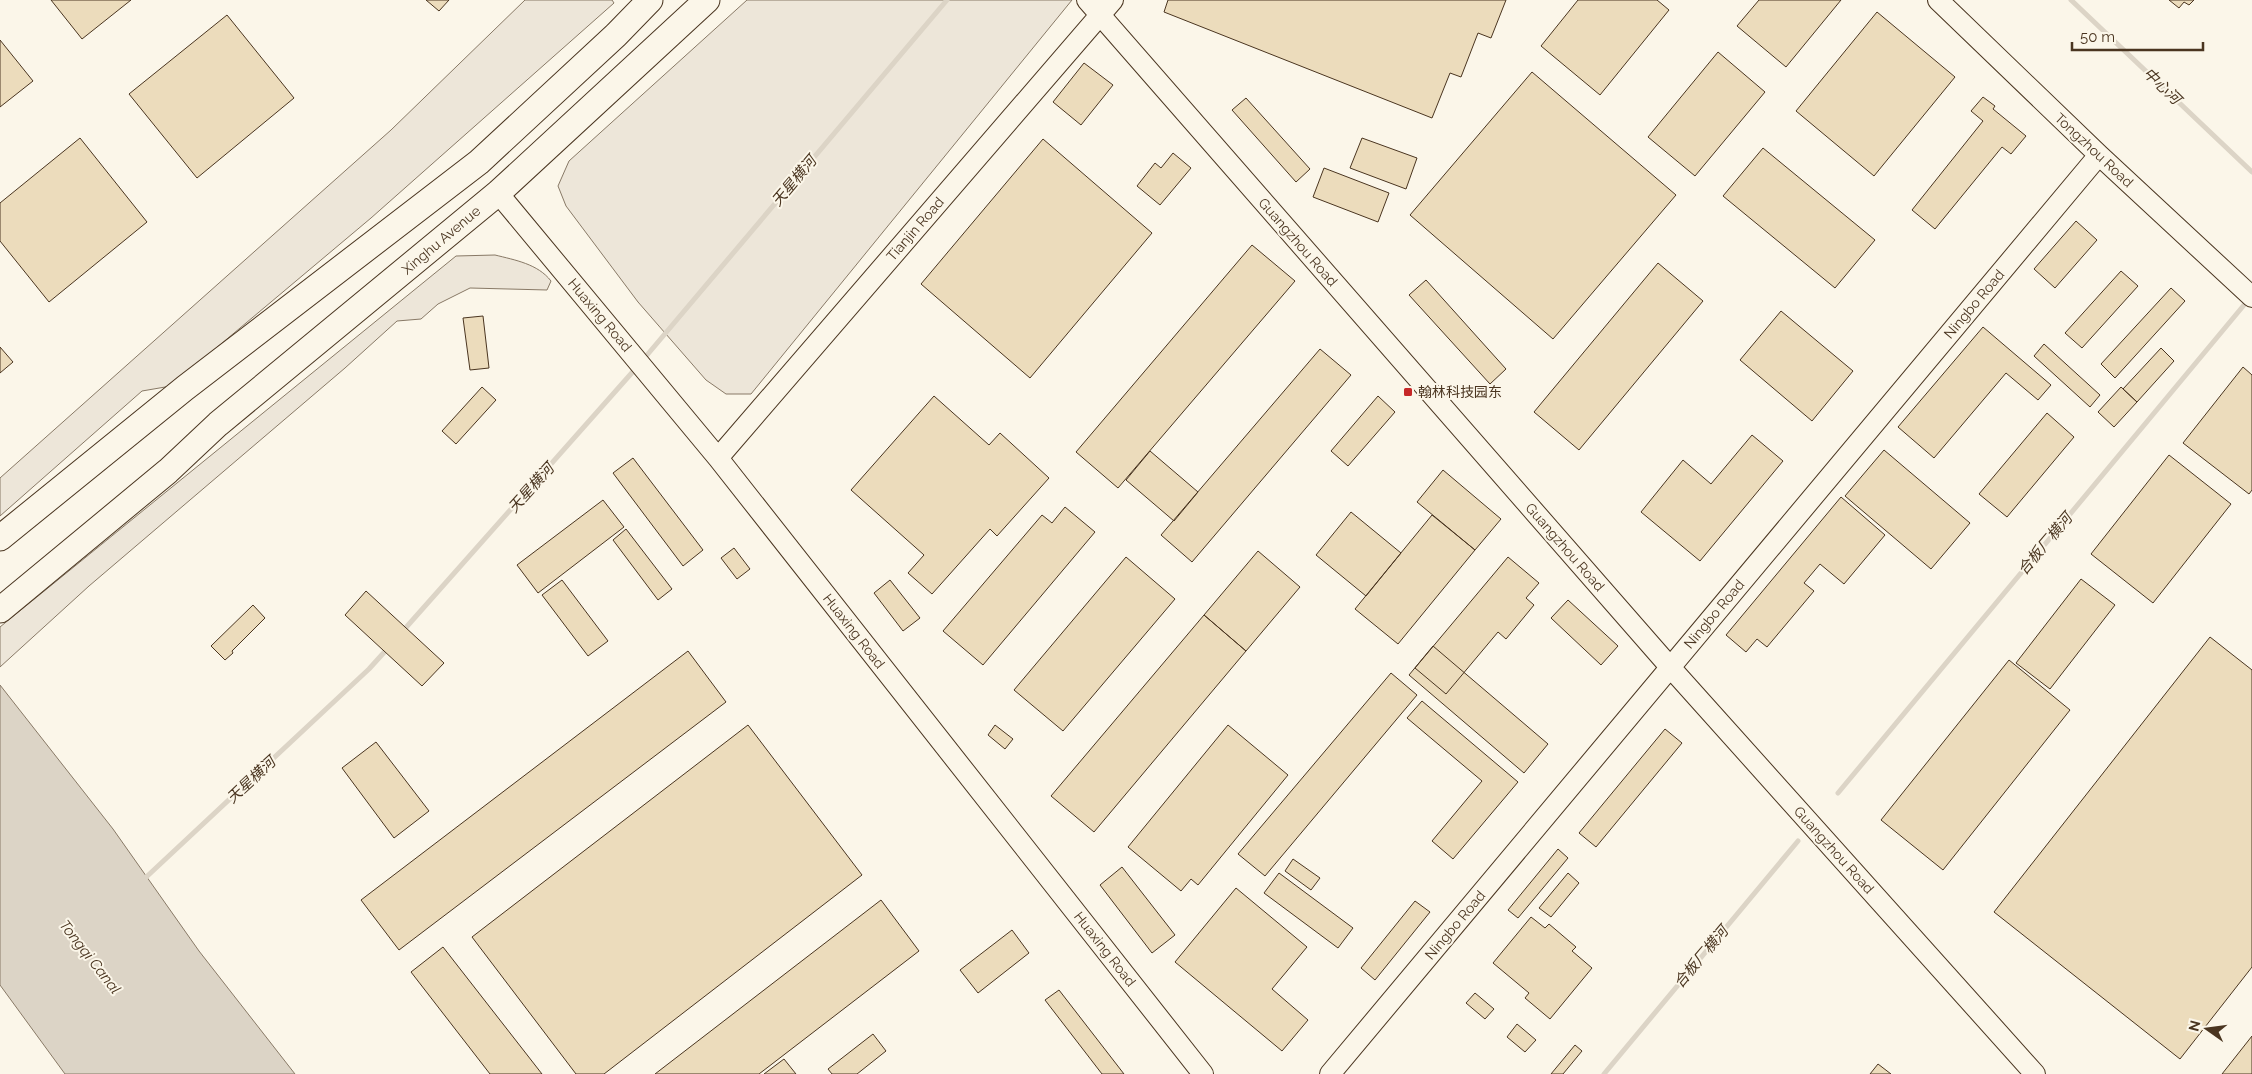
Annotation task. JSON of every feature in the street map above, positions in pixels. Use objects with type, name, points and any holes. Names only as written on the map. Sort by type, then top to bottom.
[{"type":"main road","points":[[0,538],[132,430],[479,162],[616,35],[650,0]]},
{"type":"main road","name":"Xinghu Avenue","points":[[0,610],[168,471],[218,424],[498,193],[706,0]]},
{"type":"street","name":"Tongzhou Road","points":[[1938,0],[2099,155],[2245,291]]},
{"type":"street","name":"Tianjin Road","points":[[718,458],[1100,5]]},
{"type":"street","name":"Guangzhou Road","points":[[1100,5],[1670,667],[2035,1074]]},
{"type":"street","name":"Ningbo Road","points":[[1330,1074],[2099,155]]},
{"type":"street","name":"Huaxing Road","points":[[498,193],[718,458],[1203,1074]]},
{"type":"shaded area","points":[[525,0],[612,0],[614,3],[371,218],[171,386],[142,391],[0,516],[0,478],[391,130]]},
{"type":"shaded area","points":[[747,0],[1072,0],[751,394],[726,394],[706,380],[638,302],[566,206],[558,186],[569,161]]},
{"type":"shaded area","points":[[495,255],[540,270],[551,281],[547,290],[470,288],[438,304],[421,319],[397,321],[345,368],[89,586],[0,667],[0,627],[456,256]]},
{"type":"water","name":"Tongqi Canal","points":[[0,685],[113,829],[199,951],[295,1074],[65,1074],[0,985]]},
{"type":"building","points":[[51,0],[131,0],[82,39]]},
{"type":"building","points":[[426,0],[449,0],[439,11]]},
{"type":"building","points":[[1168,0],[1506,0],[1491,38],[1478,33],[1461,77],[1450,73],[1432,118],[1164,12]]},
{"type":"building","points":[[1578,0],[1657,0],[1669,10],[1600,95],[1541,46]]},
{"type":"building","points":[[1759,0],[1841,0],[1786,67],[1737,26]]},
{"type":"building","points":[[2169,0],[2194,0],[2189,5],[2184,2],[2179,8]]},
{"type":"building","points":[[1877,12],[1955,77],[1874,176],[1796,111]]},
{"type":"building","points":[[227,15],[294,98],[197,178],[129,94]]},
{"type":"building","points":[[0,40],[33,81],[0,107]]},
{"type":"building","points":[[1718,52],[1765,92],[1695,176],[1648,137]]},
{"type":"building","points":[[1084,63],[1113,85],[1081,125],[1053,102]]},
{"type":"building","points":[[1532,72],[1676,195],[1553,339],[1410,215]]},
{"type":"building","points":[[1983,97],[1995,106],[1993,109],[2026,136],[2011,154],[2002,147],[1935,229],[1912,210],[1983,121],[1971,111]]},
{"type":"building","points":[[1246,98],[1310,169],[1296,182],[1232,110]]},
{"type":"building","points":[[80,138],[147,222],[49,302],[0,241],[0,203]]},
{"type":"building","points":[[1362,138],[1417,158],[1406,189],[1350,168]]},
{"type":"building","points":[[1043,139],[1152,233],[1030,378],[921,284]]},
{"type":"building","points":[[1763,148],[1875,240],[1835,288],[1723,196]]},
{"type":"building","points":[[1173,153],[1191,168],[1160,205],[1137,186],[1155,163],[1161,168]]},
{"type":"building","points":[[1324,168],[1389,193],[1378,222],[1313,197]]},
{"type":"building","points":[[2076,221],[2097,240],[2055,288],[2034,269]]},
{"type":"building","points":[[1252,245],[1295,281],[1118,488],[1076,452]]},
{"type":"building","points":[[1658,263],[1703,301],[1579,450],[1534,412]]},
{"type":"building","points":[[2121,271],[2138,286],[2082,348],[2065,333]]},
{"type":"building","points":[[1426,280],[1506,369],[1490,384],[1409,295]]},
{"type":"building","points":[[2171,288],[2185,301],[2115,378],[2101,364]]},
{"type":"building","points":[[1781,311],[1853,371],[1812,421],[1740,360]]},
{"type":"building","points":[[483,316],[489,368],[470,370],[463,318]]},
{"type":"building","points":[[1983,327],[2051,385],[2038,400],[2006,373],[1934,458],[1898,427]]},
{"type":"building","points":[[2044,344],[2100,395],[2090,407],[2034,356]]},
{"type":"building","points":[[0,347],[13,362],[0,373]]},
{"type":"building","points":[[2161,348],[2174,361],[2137,402],[2123,389]]},
{"type":"building","points":[[1320,349],[1351,375],[1192,562],[1161,535]]},
{"type":"building","points":[[2243,367],[2252,375],[2252,490],[2249,494],[2183,443]]},
{"type":"building","points":[[482,387],[496,400],[456,444],[442,431]]},
{"type":"building","points":[[2121,387],[2137,402],[2114,427],[2098,412]]},
{"type":"building","points":[[934,396],[989,445],[1000,433],[1049,478],[997,536],[990,529],[932,594],[908,573],[924,555],[851,490]]},
{"type":"building","points":[[1378,396],[1395,412],[1348,466],[1331,451]]},
{"type":"building","points":[[2047,413],[2074,437],[2007,517],[1979,494]]},
{"type":"building","points":[[1752,435],[1783,461],[1700,561],[1641,512],[1683,460],[1711,484]]},
{"type":"building","points":[[1884,450],[1970,523],[1931,569],[1845,496]]},
{"type":"building","points":[[1150,451],[1198,492],[1174,521],[1126,480]]},
{"type":"building","points":[[2169,455],[2231,504],[2153,603],[2091,554]]},
{"type":"building","points":[[633,458],[703,550],[683,566],[613,473]]},
{"type":"building","points":[[1443,470],[1501,519],[1475,550],[1417,502]]},
{"type":"building","points":[[1841,497],[1885,535],[1844,584],[1820,564],[1804,583],[1814,591],[1767,647],[1757,639],[1746,652],[1726,635]]},
{"type":"building","points":[[603,500],[624,527],[538,593],[517,565]]},
{"type":"building","points":[[1065,507],[1095,532],[983,665],[943,631],[1042,515],[1052,523]]},
{"type":"building","points":[[1351,512],[1401,553],[1366,596],[1316,555]]},
{"type":"building","points":[[1432,515],[1475,550],[1398,644],[1355,609]]},
{"type":"building","points":[[626,529],[672,589],[658,600],[613,540]]},
{"type":"building","points":[[734,548],[750,569],[737,579],[721,558]]},
{"type":"building","points":[[1258,551],[1300,587],[1246,651],[1204,615]]},
{"type":"building","points":[[1126,557],[1175,599],[1063,731],[1014,690]]},
{"type":"building","points":[[1508,557],[1539,583],[1526,598],[1534,605],[1506,639],[1498,632],[1446,694],[1415,668]]},
{"type":"building","points":[[2081,579],[2115,605],[2050,689],[2016,663]]},
{"type":"building","points":[[562,580],[608,641],[588,656],[542,595]]},
{"type":"building","points":[[890,580],[920,618],[903,631],[874,593]]},
{"type":"building","points":[[366,591],[444,663],[422,686],[345,615]]},
{"type":"building","points":[[1568,600],[1618,646],[1601,665],[1551,618]]},
{"type":"building","points":[[253,605],[265,618],[225,660],[211,646]]},
{"type":"building","points":[[1204,615],[1246,651],[1094,832],[1051,796]]},
{"type":"building","points":[[2210,637],[2252,670],[2252,967],[2180,1059],[1994,912]]},
{"type":"building","points":[[1433,646],[1548,744],[1524,773],[1409,675]]},
{"type":"building","points":[[688,651],[726,702],[399,950],[361,900]]},
{"type":"building","points":[[2009,660],[2070,710],[1943,870],[1881,820]]},
{"type":"building","points":[[1391,673],[1417,695],[1265,876],[1238,854]]},
{"type":"building","points":[[1422,701],[1518,782],[1453,859],[1432,841],[1482,781],[1407,718]]},
{"type":"building","points":[[748,725],[862,875],[604,1074],[576,1074],[472,937]]},
{"type":"building","points":[[995,725],[1013,739],[1005,749],[988,735]]},
{"type":"building","points":[[1228,725],[1288,775],[1198,885],[1191,879],[1181,891],[1128,847]]},
{"type":"building","points":[[1665,729],[1682,743],[1596,847],[1579,833]]},
{"type":"building","points":[[376,742],[429,811],[394,838],[342,768]]},
{"type":"building","points":[[1558,849],[1568,858],[1518,918],[1508,910]]},
{"type":"building","points":[[1293,859],[1320,878],[1311,890],[1285,871]]},
{"type":"building","points":[[1122,867],[1175,935],[1152,953],[1100,885]]},
{"type":"building","points":[[1279,873],[1353,928],[1338,948],[1264,893]]},
{"type":"building","points":[[1568,873],[1579,883],[1551,917],[1539,908]]},
{"type":"building","points":[[1236,888],[1307,947],[1272,989],[1308,1020],[1282,1051],[1175,962]]},
{"type":"building","points":[[881,900],[919,951],[759,1074],[655,1074]]},
{"type":"building","points":[[1415,901],[1430,912],[1375,980],[1361,968]]},
{"type":"building","points":[[1531,917],[1545,928],[1549,924],[1576,947],[1572,951],[1592,968],[1550,1019],[1525,998],[1529,993],[1493,963]]},
{"type":"building","points":[[1012,930],[1029,953],[978,993],[960,970]]},
{"type":"building","points":[[443,947],[542,1074],[490,1074],[411,972]]},
{"type":"building","points":[[1059,990],[1124,1074],[1102,1074],[1045,1000]]},
{"type":"building","points":[[1475,993],[1494,1009],[1485,1019],[1466,1003]]},
{"type":"building","points":[[1517,1024],[1536,1040],[1525,1052],[1507,1037]]},
{"type":"building","points":[[873,1034],[886,1051],[857,1074],[832,1074],[828,1069]]},
{"type":"building","points":[[2252,1036],[2252,1074],[2222,1074]]},
{"type":"building","points":[[1575,1045],[1582,1051],[1563,1074],[1551,1074]]},
{"type":"building","points":[[784,1059],[796,1074],[764,1074]]},
{"type":"building","points":[[1878,1064],[1891,1074],[1870,1074]]},
{"type":"waterway","name":"天星横河","points":[[642,361],[947,0]]},
{"type":"waterway","name":"中心河","points":[[2071,0],[2252,172]]},
{"type":"waterway","name":"合板厂横河","points":[[1838,793],[2249,299]]},
{"type":"waterway","name":"天星横河","points":[[402,632],[637,367]]},
{"type":"waterway","name":"天星横河","points":[[142,881],[369,669],[388,648]]},
{"type":"waterway","name":"合板厂横河","points":[[1604,1074],[1798,841]]},
{"type":"place","name":"翰林科技园东","points":[[1408,392]]}]
